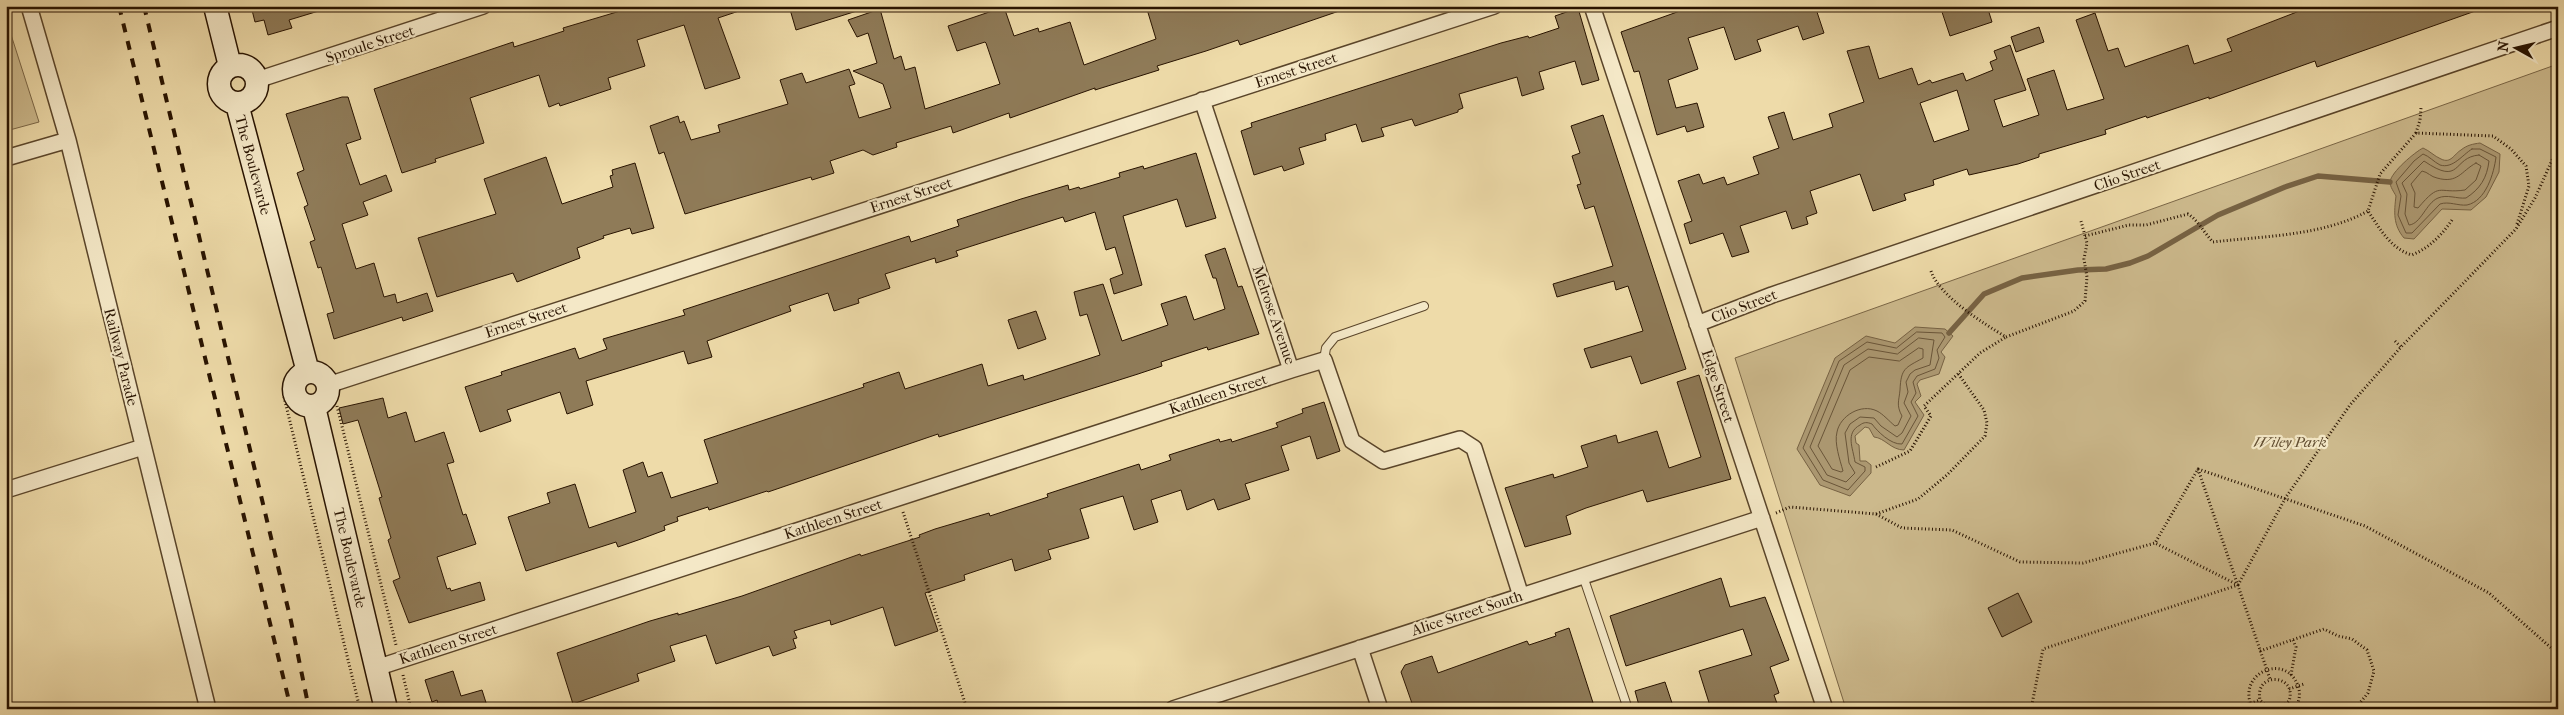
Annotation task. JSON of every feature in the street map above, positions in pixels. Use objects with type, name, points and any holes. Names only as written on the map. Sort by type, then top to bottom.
[{"type":"street","name":"Railway Parade","points":[[29,6],[68,140],[208,709]]},
{"type":"street","points":[[215,6],[230,66]]},
{"type":"street","name":"Sproule Street","points":[[257,80],[483,6]]},
{"type":"street","name":"Ernest Street","points":[[328,385],[1494,6]]},
{"type":"street","name":"Edge Street","points":[[1592,6],[1825,709]]},
{"type":"street","name":"Clio Street","points":[[1697,324],[1781,292],[2558,28]]},
{"type":"street","points":[[230,66],[247,67],[257,80],[253,96],[237,104],[225,99],[219,88],[221,75],[230,66]]},
{"type":"street","name":"Melrose Avenue","points":[[1202,100],[1290,370],[1324,360]]},
{"type":"street","name":"The Boulevarde","points":[[237,104],[308,372]]},
{"type":"street","points":[[6,158],[68,140]]},
{"type":"street","points":[[1324,360],[1352,441],[1383,461],[1460,439],[1474,448],[1522,596]]},
{"type":"street","name":"Kathleen Street","points":[[376,668],[1290,370]]},
{"type":"street","points":[[308,372],[318,373],[328,385],[327,396],[320,405],[314,407],[309,407],[299,402],[294,392],[296,382],[308,372]]},
{"type":"street","name":"The Boulevarde","points":[[314,407],[386,709]]},
{"type":"street","points":[[6,490],[143,447]]},
{"type":"street","name":"Alice Street South","points":[[1173,709],[1762,518]]},
{"type":"street","points":[[1360,648],[1380,709]]},
{"type":"lane","points":[[1324,360],[1326,348],[1335,337],[1424,306]]},
{"type":"lane","points":[[1583,576],[1628,709]]},
{"type":"path","points":[[2085,236],[2129,225],[2146,225],[2183,214],[2188,214],[2198,221],[2204,232],[2214,242],[2329,228],[2353,220],[2368,211],[2380,174],[2416,133],[2421,108]]},
{"type":"path","points":[[2416,133],[2492,136],[2511,148],[2526,166],[2529,186],[2516,229]]},
{"type":"path","points":[[2031,709],[2043,649],[2238,585],[2286,497],[2350,405],[2401,347],[2516,229],[2535,198],[2558,147]]},
{"type":"path","points":[[2368,211],[2381,232],[2394,245],[2412,255],[2422,251],[2444,232],[2452,220]]},
{"type":"path","points":[[1876,467],[1910,451],[1931,416],[1924,406],[1957,372],[1980,353],[2006,337],[2074,311],[2085,301],[2088,277],[2084,259],[2087,243],[2081,221]]},
{"type":"path","points":[[1931,271],[1934,280],[1972,316],[2006,337]]},
{"type":"path","points":[[2395,341],[2401,347]]},
{"type":"path","points":[[1876,514],[1918,499],[1947,474],[1985,436],[1987,423],[1984,410],[1957,372]]},
{"type":"path","points":[[284,397],[360,709]]},
{"type":"path","points":[[337,406],[411,709]]},
{"type":"path","points":[[2198,468],[2286,497],[2364,526],[2489,593],[2558,654]]},
{"type":"path","points":[[2155,543],[2198,468]]},
{"type":"path","points":[[2198,468],[2270,679]]},
{"type":"path","points":[[898,498],[967,709]]},
{"type":"path","points":[[1762,518],[1790,507],[1876,514],[1902,528],[1952,530],[2020,562],[2083,563],[2155,543],[2238,585]]},
{"type":"path","points":[[2260,651],[2324,629],[2338,636],[2352,638],[2367,650],[2374,671],[2368,693],[2355,709]]},
{"type":"path","points":[[2291,675],[2296,647],[2293,640]]},
{"type":"path","points":[[2253,709],[2248,696],[2253,680],[2267,670],[2283,670],[2291,675],[2298,686],[2299,699],[2297,708]]},
{"type":"path","points":[[2270,679],[2281,680],[2289,689],[2288,702],[2280,709]]},
{"type":"path","points":[[2269,709],[2260,700],[2260,690],[2270,679]]},
{"type":"path","points":[[2289,689],[2304,684]]},
{"type":"path","points":[[2234,709],[2260,700]]},
{"type":"green space","points":[[6,19],[39,122],[6,131]]},
{"type":"green space","name":"Wiley Park","points":[[2558,64],[2558,709],[1846,709],[1735,358]]},
{"type":"water","points":[[2480,143],[2500,154],[2499,172],[2486,197],[2471,210],[2442,209],[2414,239],[2404,238],[2400,233],[2395,218],[2396,196],[2390,182],[2394,173],[2409,158],[2423,148],[2439,158],[2447,160],[2466,147]]},
{"type":"water","points":[[1915,327],[1945,329],[1953,336],[1941,352],[1945,357],[1939,374],[1920,380],[1917,384],[1921,396],[1915,402],[1924,415],[1904,450],[1895,448],[1882,439],[1874,437],[1869,428],[1865,427],[1855,436],[1856,443],[1859,445],[1860,461],[1866,461],[1871,465],[1871,473],[1850,496],[1820,485],[1797,449],[1835,358],[1866,336],[1895,343]]},
{"type":"building","points":[[251,6],[321,6],[322,10],[289,20],[292,28],[268,35],[264,20],[255,22]]},
{"type":"building","points":[[637,6],[745,6],[745,9],[718,18],[740,78],[705,89],[684,25],[637,40],[645,66],[608,78],[611,89],[560,106],[559,103],[549,107],[539,75],[470,98],[484,143],[435,159],[436,162],[402,173],[374,89],[513,42],[514,47],[564,31],[563,28]]},
{"type":"building","points":[[789,6],[860,6],[860,10],[796,30]]},
{"type":"building","points":[[1146,6],[1344,6],[1345,9],[1240,45],[1238,40],[1157,66],[1159,70],[1095,90],[1095,88],[1010,118],[1009,113],[953,133],[951,126],[896,143],[897,147],[873,155],[863,150],[830,161],[834,173],[812,180],[811,177],[685,214],[664,152],[659,154],[650,126],[678,116],[680,123],[684,121],[691,140],[720,132],[718,125],[788,104],[780,80],[802,73],[806,83],[849,69],[855,84],[849,86],[859,118],[891,108],[883,84],[853,71],[877,63],[868,33],[857,37],[848,20],[880,9],[894,59],[901,56],[905,70],[915,67],[925,109],[1000,84],[986,43],[957,51],[948,26],[1004,7],[1014,36],[1038,28],[1039,32],[1070,22],[1084,65],[1156,39]]},
{"type":"building","points":[[1694,6],[1815,6],[1824,33],[1803,40],[1798,26],[1757,40],[1761,51],[1735,60],[1724,27],[1688,38],[1698,69],[1668,80],[1676,108],[1697,103],[1704,127],[1687,132],[1685,126],[1657,135],[1639,71],[1634,72],[1621,32]]},
{"type":"building","points":[[1940,6],[1987,6],[1992,22],[1950,36]]},
{"type":"building","points":[[2301,6],[2480,6],[2481,9],[2317,67],[2315,61],[2209,99],[2209,97],[2147,118],[2146,116],[2105,130],[2106,134],[2039,154],[2039,157],[2018,164],[1969,175],[1967,169],[1933,180],[1934,185],[1904,194],[1906,200],[1873,211],[1860,174],[1810,191],[1817,213],[1806,217],[1808,224],[1792,229],[1786,211],[1740,226],[1749,252],[1732,257],[1723,233],[1690,244],[1684,224],[1692,221],[1678,181],[1699,174],[1703,184],[1724,177],[1727,185],[1759,174],[1753,157],[1779,148],[1768,117],[1784,112],[1793,140],[1833,127],[1829,114],[1864,102],[1847,51],[1869,46],[1879,79],[1912,68],[1918,85],[1930,80],[1932,83],[1963,73],[1966,81],[1993,70],[1990,62],[1997,59],[1994,51],[2010,45],[2026,90],[1994,100],[2003,127],[2039,115],[2027,79],[2054,70],[2067,110],[2104,99],[2076,20],[2095,13],[2108,51],[2118,48],[2125,67],[2188,45],[2194,64],[2232,51],[2227,39],[2302,10]],"holes":[[[1957,90],[1969,130],[1934,142],[1920,103]]]},
{"type":"building","points":[[1578,8],[1599,80],[1582,85],[1575,61],[1539,72],[1544,89],[1522,96],[1517,77],[1459,94],[1463,108],[1458,110],[1458,112],[1415,126],[1412,119],[1381,128],[1384,136],[1362,142],[1356,124],[1325,134],[1326,140],[1299,148],[1304,164],[1284,171],[1282,166],[1254,175],[1241,131],[1252,127],[1251,123],[1501,43],[1528,36],[1529,38],[1559,28],[1555,16]]},
{"type":"building","points":[[2039,27],[2044,42],[2016,52],[2011,37]]},
{"type":"building","points":[[342,97],[348,97],[361,139],[346,144],[360,185],[386,175],[392,191],[363,202],[368,215],[342,224],[356,269],[374,263],[384,297],[395,294],[397,303],[427,293],[433,311],[403,321],[402,317],[334,339],[327,314],[334,312],[321,267],[318,268],[310,242],[315,240],[304,207],[308,205],[297,173],[304,170],[286,114]]},
{"type":"building","points":[[1603,115],[1686,369],[1641,384],[1631,356],[1591,368],[1584,349],[1643,331],[1628,286],[1616,290],[1614,281],[1557,297],[1553,284],[1613,266],[1594,206],[1585,209],[1577,185],[1581,184],[1572,156],[1580,153],[1571,126]]},
{"type":"building","points":[[1196,153],[1216,218],[1186,227],[1177,199],[1123,216],[1142,285],[1114,294],[1110,279],[1123,274],[1115,247],[1106,250],[1095,212],[1065,222],[1063,217],[956,251],[958,256],[936,263],[935,258],[885,274],[890,288],[858,299],[859,303],[834,311],[828,293],[789,306],[791,311],[707,341],[712,357],[688,364],[684,351],[586,381],[593,405],[567,414],[560,392],[507,410],[511,421],[480,432],[465,387],[502,375],[501,372],[575,348],[579,359],[607,349],[603,339],[685,315],[683,310],[909,236],[911,242],[959,226],[957,220],[1021,199],[1068,185],[1069,190],[1079,187],[1080,189],[1120,177],[1119,173],[1143,166],[1144,169]]},
{"type":"building","points":[[546,157],[562,204],[613,187],[610,176],[613,175],[612,170],[635,163],[654,228],[632,234],[630,228],[603,236],[604,238],[577,248],[580,258],[517,282],[513,273],[437,297],[418,238],[496,214],[484,179]]},
{"type":"building","points":[[1225,248],[1238,287],[1242,286],[1259,334],[1208,350],[1207,347],[1161,362],[1162,366],[1138,374],[939,437],[938,434],[768,492],[709,510],[708,507],[677,517],[678,521],[664,526],[665,530],[618,547],[616,542],[526,571],[508,517],[550,503],[547,493],[575,484],[589,528],[636,512],[623,470],[643,462],[648,477],[662,472],[671,498],[718,483],[704,440],[864,387],[863,384],[899,372],[905,389],[982,364],[988,386],[1023,375],[1024,380],[1100,355],[1087,314],[1080,316],[1074,292],[1103,284],[1122,341],[1168,325],[1161,304],[1186,296],[1194,320],[1225,309],[1216,278],[1213,278],[1205,255]]},
{"type":"building","points":[[1036,311],[1046,339],[1018,349],[1008,320]]},
{"type":"building","points":[[1699,375],[1731,479],[1647,502],[1643,490],[1586,508],[1566,516],[1571,534],[1525,547],[1505,488],[1553,474],[1554,478],[1588,467],[1581,446],[1616,435],[1618,443],[1657,431],[1669,468],[1701,457],[1677,382]]},
{"type":"building","points":[[383,398],[388,418],[406,412],[415,442],[444,432],[454,462],[447,464],[463,515],[466,514],[476,544],[437,557],[447,589],[450,588],[451,591],[480,582],[485,600],[409,623],[393,581],[400,578],[388,540],[391,538],[379,498],[382,497],[358,420],[343,424],[339,408]]},
{"type":"building","points":[[1324,402],[1340,451],[1317,459],[1310,436],[1281,446],[1289,470],[1245,484],[1250,499],[1218,510],[1214,499],[1187,510],[1181,490],[1151,500],[1158,522],[1134,530],[1123,496],[1080,509],[1089,538],[1048,550],[1051,559],[1015,571],[1012,559],[964,575],[965,580],[925,593],[938,631],[895,646],[883,607],[831,625],[830,620],[794,631],[797,638],[793,639],[796,648],[773,656],[769,646],[716,664],[706,635],[670,646],[675,661],[637,674],[639,681],[573,704],[557,653],[650,621],[678,613],[678,615],[742,596],[860,554],[861,556],[920,537],[919,535],[935,529],[989,513],[990,516],[1048,497],[1047,494],[1139,464],[1141,470],[1171,460],[1169,455],[1219,439],[1220,442],[1231,439],[1232,442],[1278,427],[1276,423],[1303,413],[1302,409]]},
{"type":"building","points":[[1721,578],[1730,607],[1765,597],[1789,660],[1770,667],[1779,693],[1774,695],[1779,709],[1711,709],[1699,671],[1752,655],[1743,629],[1626,666],[1610,616]]},
{"type":"building","points":[[2018,593],[2032,622],[2002,637],[1988,608]]},
{"type":"building","points":[[1569,628],[1595,709],[1414,709],[1401,672],[1405,665],[1432,656],[1438,673],[1527,641],[1529,645],[1556,636],[1555,633]]},
{"type":"building","points":[[453,671],[461,696],[482,690],[488,709],[433,709],[432,705],[438,704],[437,700],[432,702],[425,680]]},
{"type":"building","points":[[1665,682],[1674,709],[1640,709],[1635,691]]},
{"type":"waterway","points":[[1949,333],[1984,294],[2022,278],[2078,270],[2106,269],[2130,263],[2148,256],[2218,215],[2285,187],[2318,176],[2390,182]]},
{"type":"railway","points":[[119,6],[291,709]]},
{"type":"railway","points":[[144,6],[291,621],[309,709]]}]
